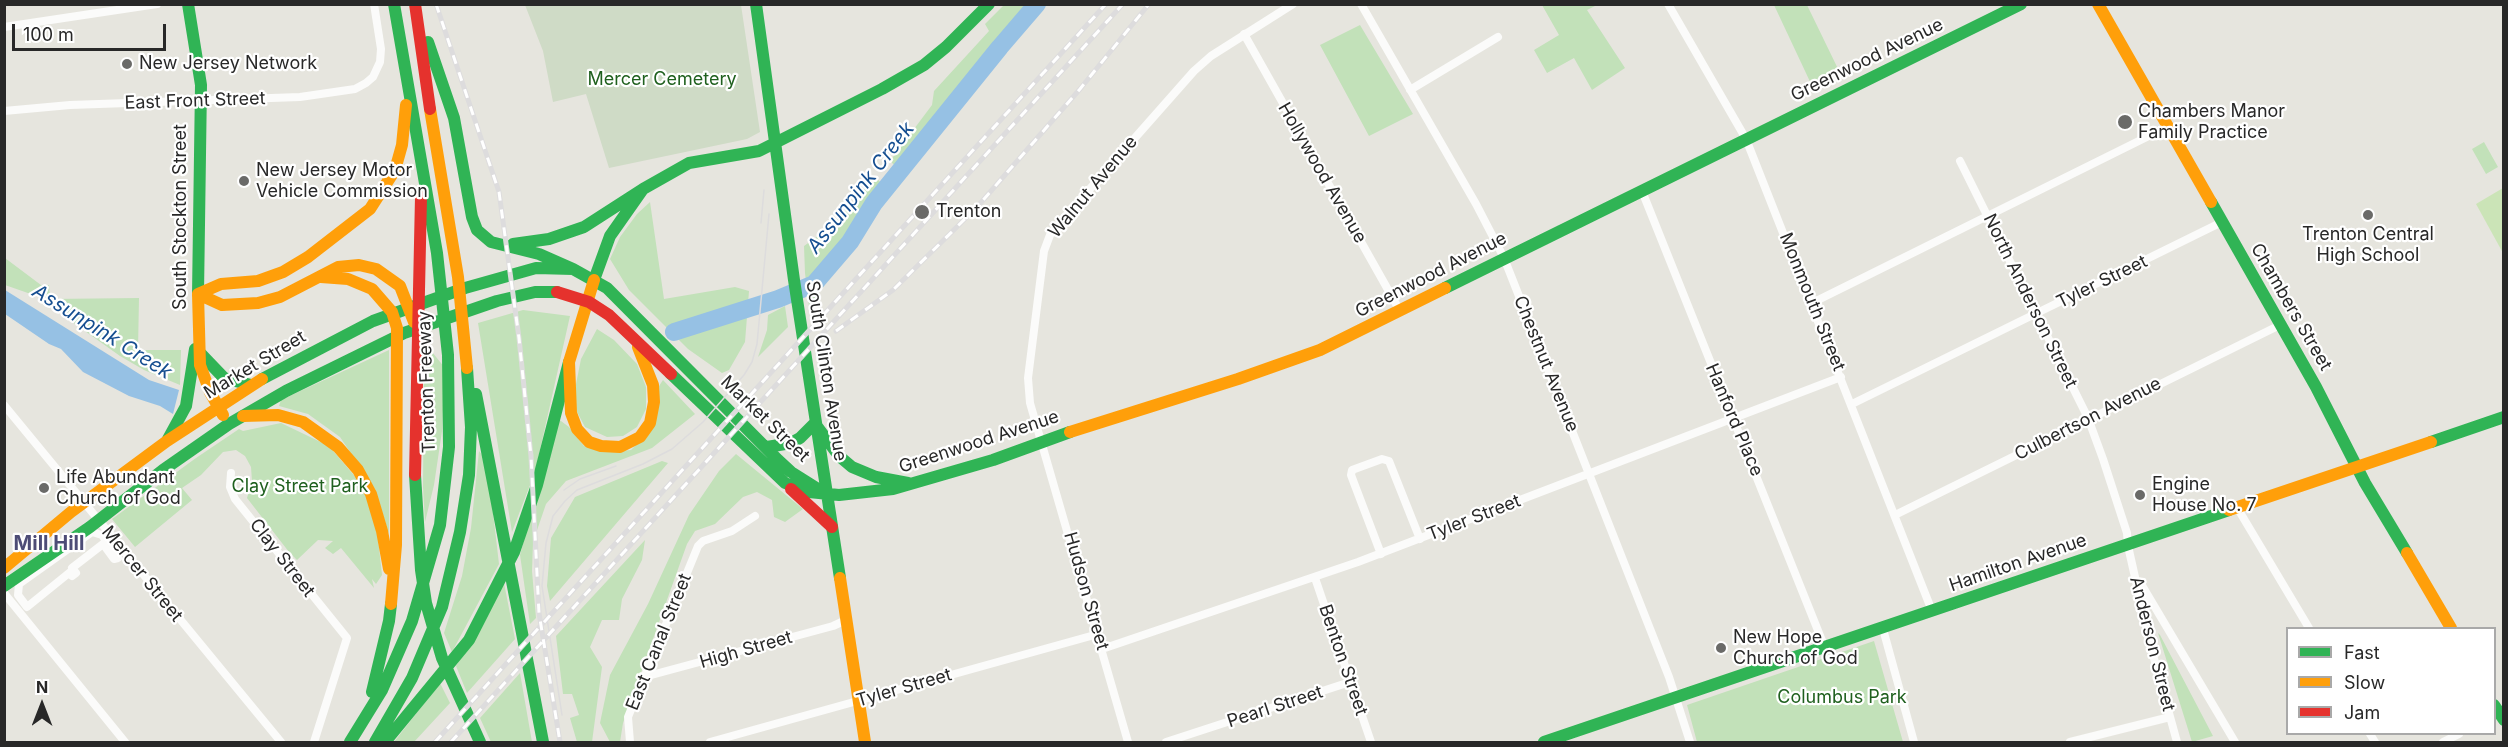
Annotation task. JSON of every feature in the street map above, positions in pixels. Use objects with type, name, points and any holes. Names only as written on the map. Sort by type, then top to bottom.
[{"type":"main road","name":"South Stockton Street","points":[[188,4],[201,73],[198,350],[200,365],[218,407],[229,424]]},
{"type":"main road","name":"Trenton Freeway","points":[[350,742],[382,690],[412,621],[438,534],[445,494],[449,447],[448,355],[437,253],[394,4]]},
{"type":"main road","name":"Trenton Freeway","points":[[375,742],[415,670],[442,607],[451,575],[469,475],[471,427],[466,344],[454,254],[426,86],[416,4]]},
{"type":"main road","points":[[416,4],[454,118],[462,151],[474,225],[482,236],[494,243],[539,254],[573,269]]},
{"type":"main road","name":"South Clinton Avenue","points":[[756,4],[794,280],[865,742]]},
{"type":"main road","points":[[494,243],[520,244],[563,235],[606,215],[643,189],[689,164],[759,151],[776,143],[924,65],[946,47],[989,4]]},
{"type":"main road","name":"Greenwood Avenue","points":[[827,494],[869,494],[993,460],[1042,441],[1199,392],[1310,353],[2020,4]]},
{"type":"main road","name":"Chambers Street","points":[[2098,4],[2280,325],[2358,468],[2450,627]]},
{"type":"main road","points":[[198,294],[221,284],[258,281],[283,272],[308,257],[370,209],[389,182],[402,145],[407,80]]},
{"type":"main road","points":[[422,167],[417,333],[417,537],[426,603],[445,666],[480,742]]},
{"type":"main road","points":[[385,742],[469,640],[514,552],[537,485],[569,362],[594,280],[610,236],[643,189]]},
{"type":"main road","points":[[198,294],[222,305],[258,303],[280,297],[338,267],[359,265],[376,269],[400,286],[408,302],[417,333]]},
{"type":"main road","name":"Market Street","points":[[4,568],[84,503],[167,441],[251,385],[327,343],[385,317],[527,270],[573,269],[607,288],[790,472],[827,494]]},
{"type":"main road","points":[[321,277],[348,279],[373,290],[384,300],[396,320],[398,340],[396,545],[389,621],[378,676],[359,730]]},
{"type":"main road","name":"Market Street","points":[[4,586],[229,424],[286,391],[375,345],[497,301],[545,291],[570,294],[589,302],[609,315],[785,483],[809,492],[827,494]]},
{"type":"main road","points":[[167,441],[186,406],[189,372],[198,335]]},
{"type":"main road","points":[[569,362],[571,412],[577,429],[586,439],[601,446],[620,447],[645,432],[650,423],[654,402],[653,385],[635,339]]},
{"type":"main road","points":[[466,344],[543,742]]},
{"type":"main road","points":[[198,350],[212,368],[224,378],[251,385]]},
{"type":"main road","points":[[243,416],[278,415],[303,422],[328,437],[349,458],[365,482],[377,511],[392,589]]},
{"type":"main road","name":"Hamilton Avenue","points":[[1544,742],[2504,417]]},
{"type":"main road","points":[[767,447],[790,443],[800,438],[816,423],[839,456],[852,467],[876,477],[910,483]]},
{"type":"main road","points":[[785,483],[832,528]]},
{"type":"street","points":[[4,27],[157,4]]},
{"type":"street","name":"East Front Street","points":[[4,111],[70,105],[300,97],[343,92],[366,83],[377,70],[381,49],[374,4]]},
{"type":"street","name":"Walnut Avenue","points":[[1042,441],[1030,404],[1028,378],[1044,251],[1050,235],[1194,70],[1244,34],[1293,4]]},
{"type":"street","name":"Chestnut Avenue","points":[[1360,4],[1476,204],[1504,258],[1590,473],[1676,699],[1690,742]]},
{"type":"street","name":"Monmouth Street","points":[[1668,4],[1746,139],[1932,611]]},
{"type":"street","name":"Hollywood Avenue","points":[[1244,34],[1400,310]]},
{"type":"street","points":[[1410,90],[1498,37]]},
{"type":"street","points":[[1812,303],[2167,127]]},
{"type":"street","name":"North Anderson Street","points":[[1960,160],[2088,418],[2127,531],[2128,546]]},
{"type":"street","name":"Hanford Place","points":[[1642,191],[1824,648]]},
{"type":"street","name":"Tyler Street","points":[[1852,404],[2222,222]]},
{"type":"street","name":"Culbertson Avenue","points":[[1896,515],[2280,325]]},
{"type":"street","name":"Tyler Street","points":[[1102,649],[1381,554],[1841,377]]},
{"type":"street","name":"Mercer Street","points":[[4,405],[280,742]]},
{"type":"street","name":"Hudson Street","points":[[1042,441],[1128,742]]},
{"type":"street","points":[[1381,554],[1354,483],[1352,470],[1382,459],[1389,461],[1420,539]]},
{"type":"street","name":"Clay Street","points":[[231,473],[230,487],[235,499],[347,638],[314,742]]},
{"type":"street","points":[[2238,508],[2308,627]]},
{"type":"street","name":"East Canal Street","points":[[630,742],[628,717],[700,543],[732,531],[755,516]]},
{"type":"street","points":[[92,532],[99,533],[106,541],[118,555],[117,559],[103,544],[72,568],[76,573],[72,576],[69,573],[27,607],[18,595],[19,584],[92,532]]},
{"type":"street","name":"Anderson Street","points":[[2128,546],[2150,644],[2177,742]]},
{"type":"street","points":[[2135,574],[2235,742]]},
{"type":"street","name":"Benton Street","points":[[1315,578],[1371,742]]},
{"type":"street","points":[[4,593],[125,742]]},
{"type":"street","name":"High Street","points":[[645,677],[833,626],[846,620]]},
{"type":"street","points":[[1883,629],[1914,742]]},
{"type":"street","name":"Tyler Street","points":[[710,742],[1098,634]]},
{"type":"street","name":"Pearl Street","points":[[1166,742],[1350,682]]},
{"type":"street","points":[[2070,742],[2170,717]]},
{"type":"street","points":[[2443,742],[2457,735]]},
{"type":"green space","name":"Mercer Cemetery","points":[[525,5],[741,5],[760,132],[747,139],[609,168],[586,94],[553,102],[543,51]]},
{"type":"green space","points":[[1004,5],[1046,5],[991,65],[906,176],[890,161],[932,105],[934,91],[989,31],[985,24]]},
{"type":"green space","points":[[1542,5],[1597,5],[1587,10],[1625,68],[1592,90],[1574,58],[1547,73],[1534,50],[1559,35]]},
{"type":"green space","points":[[1774,5],[1807,5],[1841,75],[1813,88]]},
{"type":"green space","points":[[1360,25],[1413,114],[1369,136],[1320,45]]},
{"type":"green space","points":[[2484,142],[2498,167],[2486,174],[2472,149]]},
{"type":"green space","points":[[875,177],[892,193],[809,306],[804,246],[832,226]]},
{"type":"green space","points":[[2503,188],[2503,253],[2476,204]]},
{"type":"green space","points":[[650,202],[664,299],[735,287],[749,291],[745,342],[729,370],[722,373],[688,349],[629,290],[610,259],[620,237],[637,214]]},
{"type":"green space","points":[[5,258],[41,285],[49,285],[50,299],[139,298],[138,350],[181,350],[180,385],[144,370],[120,356],[68,319],[45,299],[5,285]]},
{"type":"green space","points":[[785,306],[788,327],[758,357],[767,330],[768,315]]},
{"type":"green space","points":[[523,310],[570,316],[535,472],[512,532],[478,323]]},
{"type":"green space","points":[[597,329],[614,340],[637,364],[646,387],[646,409],[637,427],[623,436],[607,437],[585,427],[575,408],[575,389],[581,359]]},
{"type":"green space","points":[[389,350],[389,534],[375,489],[340,437],[308,414],[279,406],[281,400]]},
{"type":"green space","points":[[424,351],[432,352],[445,368],[442,431],[434,485],[425,522],[423,487]]},
{"type":"green space","points":[[663,380],[695,414],[652,448],[566,481],[546,504],[533,542],[532,571],[536,618],[530,624],[520,555],[557,418],[569,427],[584,446],[608,452],[631,450],[647,434],[659,386]]},
{"type":"green space","name":"Clay Street Park","points":[[281,423],[329,446],[364,487],[376,520],[382,575],[376,584],[372,579],[374,588],[341,548],[333,554],[325,548],[333,541],[318,540],[297,560],[289,552],[247,498],[252,481],[251,467],[245,456],[236,450],[223,452],[201,475],[182,488],[192,500],[135,547],[112,519],[239,429],[243,431]]},
{"type":"green space","points":[[479,451],[487,461],[499,564],[452,652],[444,633],[462,576],[471,528]]},
{"type":"green space","points":[[736,454],[803,509],[785,522],[774,517],[772,500],[757,492],[743,497],[715,524],[695,531],[687,544],[623,723],[620,742],[610,742],[600,723],[610,675],[648,604],[689,515],[719,471]]},
{"type":"green space","points":[[662,461],[668,463],[550,601],[547,586],[551,538],[575,497]]},
{"type":"green space","points":[[645,540],[642,560],[622,599],[619,620],[602,620],[590,647],[602,667],[592,742],[577,742],[570,718],[579,715],[572,694],[563,694],[556,636]]},
{"type":"green space","points":[[504,583],[515,639],[467,693],[456,666]]},
{"type":"green space","points":[[2158,633],[2160,635],[2213,736],[2192,742]]},
{"type":"green space","name":"Columbus Park","points":[[1874,641],[1903,742],[1697,742],[1687,705]]},
{"type":"green space","points":[[520,673],[532,742],[491,742],[480,718]]},
{"type":"green space","points":[[440,683],[450,703],[414,742],[394,742]]},
{"type":"water","points":[[5,290],[149,380],[179,390],[173,414],[160,406],[129,396],[83,372],[61,349],[49,344],[5,314]]},
{"type":"waterway","name":"Assunpink Creek","points":[[674,332],[778,299],[814,284],[850,242],[874,203],[1037,4]]},
{"type":"tram line","points":[[761,223],[764,190]]},
{"type":"tram line","points":[[562,715],[542,586],[546,543],[553,516],[577,490],[643,464],[672,449],[703,422],[744,375],[752,362],[757,344],[769,214]]},
{"type":"tram line","points":[[564,490],[580,479],[616,466]]},
{"type":"railway","points":[[436,4],[499,192],[519,338],[531,456],[539,613],[560,742]]},
{"type":"railway","points":[[435,742],[1106,4]]},
{"type":"railway","points":[[451,742],[1123,4]]},
{"type":"railway","points":[[836,331],[893,290],[977,207],[1080,89],[1149,4]]},
{"type":"traffic: fast","points":[[188,4],[201,85],[198,294]]},
{"type":"traffic: fast","points":[[350,742],[382,690],[412,621],[440,525],[449,447],[448,355],[437,253],[394,4]]},
{"type":"traffic: fast","points":[[756,4],[794,280],[840,578]]},
{"type":"traffic: fast","points":[[594,280],[610,236],[643,189],[689,163],[759,151],[882,89],[924,65],[946,47],[989,4]]},
{"type":"traffic: fast","points":[[1445,288],[2021,4]]},
{"type":"traffic: fast","points":[[428,42],[454,118],[472,217],[477,230],[491,242],[539,254],[573,269]]},
{"type":"traffic: fast","points":[[513,244],[549,239],[584,227],[643,189]]},
{"type":"traffic: fast","points":[[2211,202],[2316,387],[2365,483],[2407,553]]},
{"type":"traffic: fast","points":[[262,379],[373,321],[465,288],[536,268],[573,269],[607,288],[778,460],[791,472],[818,489]]},
{"type":"traffic: fast","points":[[4,586],[90,527],[163,470],[229,424],[286,391],[404,333],[497,301],[535,292],[557,292]]},
{"type":"traffic: fast","points":[[168,439],[186,406],[195,349]]},
{"type":"traffic: fast","points":[[201,354],[224,378],[251,385]]},
{"type":"traffic: fast","points":[[385,742],[469,640],[514,552],[537,485],[569,362]]},
{"type":"traffic: fast","points":[[375,742],[412,678],[442,607],[460,532],[469,475],[471,427],[467,368]]},
{"type":"traffic: fast","points":[[671,374],[785,483],[809,492],[839,495],[893,489],[993,460],[1070,432]]},
{"type":"traffic: fast","points":[[476,394],[543,742]]},
{"type":"traffic: fast","points":[[2431,442],[2504,417]]},
{"type":"traffic: fast","points":[[767,447],[791,443],[800,438],[816,422]]},
{"type":"traffic: fast","points":[[816,425],[839,456],[852,467],[876,477],[908,483]]},
{"type":"traffic: fast","points":[[415,475],[421,570],[426,603],[442,658],[480,742]]},
{"type":"traffic: fast","points":[[1544,742],[2229,510]]},
{"type":"traffic: fast","points":[[372,692],[391,604]]},
{"type":"traffic: fast","points":[[2496,708],[2504,720]]},
{"type":"traffic: slow","points":[[2098,4],[2211,202]]},
{"type":"traffic: slow","points":[[198,294],[221,284],[258,281],[283,272],[308,257],[370,209],[395,170],[402,145],[406,105]]},
{"type":"traffic: slow","points":[[430,109],[458,277],[467,368]]},
{"type":"traffic: slow","points":[[198,294],[222,305],[258,303],[280,297],[338,267],[359,265],[376,269],[400,286],[414,322]]},
{"type":"traffic: slow","points":[[321,277],[348,279],[372,289],[392,312],[397,328],[396,545],[391,604]]},
{"type":"traffic: slow","points":[[594,280],[569,362],[571,413],[577,429],[589,442],[601,446],[620,447],[640,437],[650,423],[654,402],[653,385],[638,347]]},
{"type":"traffic: slow","points":[[1070,432],[1238,379],[1320,350],[1445,288]]},
{"type":"traffic: slow","points":[[198,294],[200,365],[210,392],[223,415]]},
{"type":"traffic: slow","points":[[4,568],[71,512],[167,441],[262,379]]},
{"type":"traffic: slow","points":[[243,416],[278,415],[303,422],[338,447],[358,470],[371,494],[382,531],[389,569]]},
{"type":"traffic: slow","points":[[2229,510],[2431,442]]},
{"type":"traffic: slow","points":[[2407,553],[2450,627]]},
{"type":"traffic: slow","points":[[840,578],[865,742]]},
{"type":"traffic: jam","points":[[415,4],[430,109]]},
{"type":"traffic: jam","points":[[415,475],[421,197]]},
{"type":"traffic: jam","points":[[557,292],[589,302],[609,315],[671,374]]},
{"type":"traffic: jam","points":[[791,489],[832,527]]},
{"type":"place","name":"New Jersey Network","points":[[127,64]]},
{"type":"place","name":"Chambers Manor Family Practice","points":[[2125,122]]},
{"type":"place","name":"New Jersey Motor Vehicle Commission","points":[[244,181]]},
{"type":"place","name":"Trenton","points":[[922,212]]},
{"type":"place","name":"Trenton Central High School","points":[[2368,215]]},
{"type":"place","name":"Life Abundant Church of God","points":[[44,488]]},
{"type":"place","name":"Engine House No. 7","points":[[2140,495]]},
{"type":"place","name":"New Hope Church of God","points":[[1721,648]]},
{"type":"district","name":"Mill Hill","points":[[49,544]]}]
